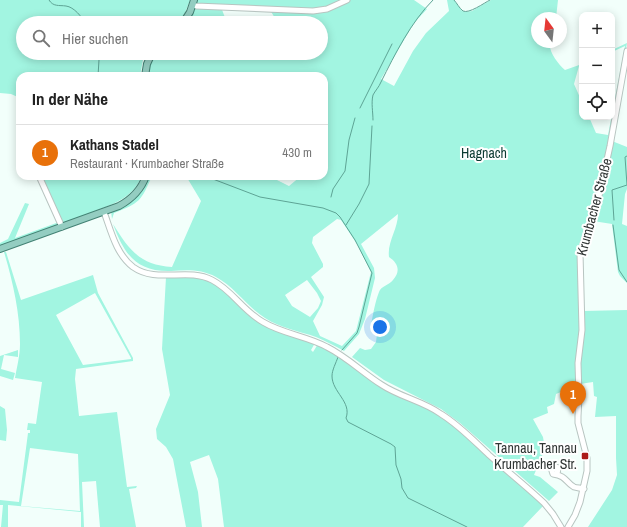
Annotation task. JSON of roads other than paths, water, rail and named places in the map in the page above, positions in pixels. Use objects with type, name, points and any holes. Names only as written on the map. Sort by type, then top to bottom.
[{"type":"main road","points":[[187,16],[194,2]]},
{"type":"main road","points":[[146,72],[149,60]]},
{"type":"main road","points":[[0,249],[125,203],[133,197],[144,180]]},
{"type":"street","points":[[194,2],[196,6],[313,11],[327,9],[347,0]]},
{"type":"street","name":"Krumbacher Straße","points":[[568,527],[575,515],[584,489],[588,471],[587,458],[578,423],[578,363],[582,330],[580,259],[584,241],[597,205],[610,146],[627,51]]},
{"type":"street","points":[[41,180],[62,227]]},
{"type":"street","points":[[104,212],[118,249],[125,259],[134,267],[140,271],[155,275],[192,274],[207,277],[224,288],[245,309],[262,322],[327,346],[342,355],[383,386],[435,409],[450,420],[544,503],[554,514],[561,527]]},
{"type":"street","points":[[558,474],[565,478],[574,487],[584,489]]},
{"type":"waterway","points":[[49,0],[54,5],[72,8],[81,16]]},
{"type":"waterway","points":[[373,120],[373,95],[411,28],[433,0]]},
{"type":"waterway","points":[[454,0],[462,10],[466,12],[473,10],[490,0]]},
{"type":"waterway","points":[[360,108],[392,44]]},
{"type":"waterway","points":[[98,72],[99,60]]},
{"type":"waterway","points":[[331,197],[333,189],[345,171],[349,140],[355,118]]},
{"type":"waterway","points":[[346,225],[369,184],[372,126]]},
{"type":"waterway","points":[[614,220],[612,190],[627,185],[625,157],[627,156]]},
{"type":"waterway","points":[[215,180],[260,197],[323,208],[336,213],[340,217],[355,240],[372,273],[357,333],[342,350]]},
{"type":"waterway","points":[[613,225],[619,270],[627,282]]},
{"type":"waterway","points":[[338,357],[332,376],[335,387],[346,407],[346,418],[348,422],[395,447],[396,465],[401,479],[402,488],[408,498],[467,527]]},
{"type":"place","name":"Kathans Stadel","points":[[573,414]]},
{"type":"place","name":"Tannau, Tannau Krumbacher Str.","points":[[585,456]]},
{"type":"park label","name":"Hagnach","points":[[484,153]]}]
